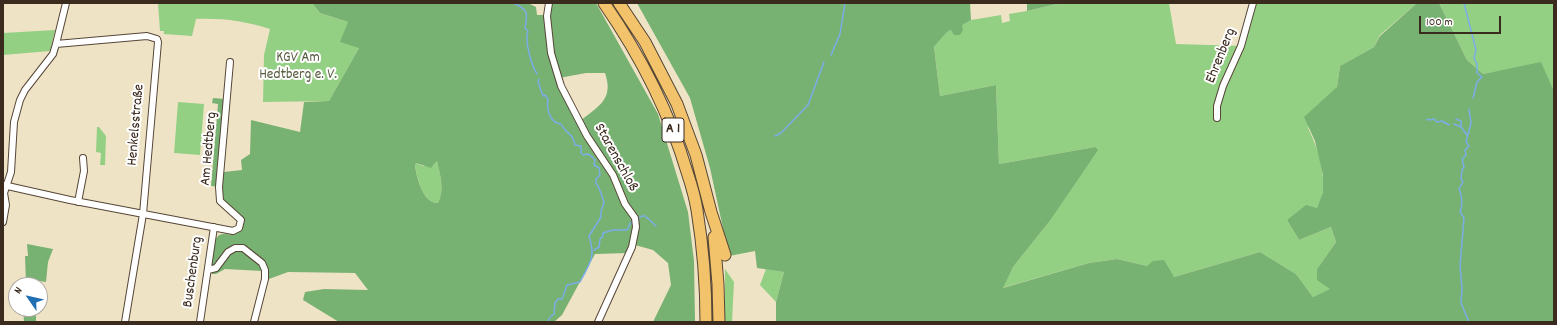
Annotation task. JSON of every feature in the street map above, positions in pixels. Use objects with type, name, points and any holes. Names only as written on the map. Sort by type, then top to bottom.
[{"type":"highway","name":"A 1","points":[[604,3],[645,68],[667,113],[680,148],[697,208],[705,270],[706,322]]},
{"type":"highway","name":"A 1","points":[[620,3],[645,42],[677,104],[696,155],[711,212],[718,284],[719,322]]},
{"type":"highway","points":[[711,212],[724,255]]},
{"type":"street","points":[[3,222],[6,205],[4,193],[5,185],[11,172],[14,122],[20,100],[25,90],[52,54],[56,44],[66,3]]},
{"type":"street","name":"Starenschloß","points":[[549,3],[547,16],[551,53],[561,86],[586,136],[613,175],[625,204],[635,218],[636,227],[632,247],[598,322]]},
{"type":"street","name":"Ehrenberg","points":[[1217,118],[1217,106],[1223,86],[1241,46],[1253,3]]},
{"type":"street","name":"Henkelsstraße","points":[[56,44],[147,36],[157,39],[158,42],[143,214],[125,322]]},
{"type":"street","name":"Am Hedtberg","points":[[214,226],[233,230],[239,228],[241,220],[220,201],[219,187],[230,62]]},
{"type":"street","points":[[78,202],[84,171],[83,158]]},
{"type":"street","points":[[5,185],[78,202],[214,226]]},
{"type":"street","name":"Buschenburg","points":[[200,322],[214,226]]},
{"type":"street","points":[[208,270],[216,268],[228,252],[235,248],[244,248],[262,263],[265,270],[265,279],[254,322]]},
{"type":"green space","name":"KGV Am Hedtberg e. V.","points":[[158,3],[312,3],[320,13],[348,22],[359,48],[329,101],[263,102],[264,55],[270,29],[233,21],[196,19],[192,36],[164,34],[164,31],[160,31]]},
{"type":"green space","points":[[312,3],[528,3],[536,7],[537,15],[548,15],[549,3],[596,3],[658,114],[688,212],[694,261],[695,322],[653,322],[671,285],[668,263],[653,250],[635,245],[628,253],[595,254],[562,315],[554,322],[339,322],[303,300],[305,292],[324,289],[368,290],[355,273],[288,272],[269,279],[262,271],[225,269],[216,274],[212,274],[212,254],[216,239],[221,234],[237,233],[243,226],[241,215],[224,202],[222,187],[211,186],[218,104],[212,103],[213,98],[225,99],[219,171],[224,172],[242,170],[241,160],[250,154],[251,120],[300,132],[304,102],[329,101],[359,48],[340,42],[348,22],[320,13]],"holes":[[[586,73],[605,73],[608,89],[606,96],[599,106],[580,121],[559,78]],[[437,161],[442,187],[438,203],[428,199],[424,194],[417,176],[415,165],[416,163],[431,168]]]},
{"type":"green space","points":[[637,3],[970,3],[971,20],[962,25],[963,30],[960,35],[954,35],[951,30],[947,32],[934,47],[940,96],[996,85],[999,164],[1095,147],[1098,150],[1049,222],[1013,267],[1003,288],[1089,263],[1117,259],[1147,266],[1153,261],[1164,260],[1174,277],[1260,252],[1296,274],[1313,297],[1330,289],[1317,280],[1317,269],[1336,242],[1331,227],[1299,240],[1287,220],[1306,205],[1317,208],[1323,192],[1323,175],[1315,141],[1304,117],[1337,87],[1340,66],[1374,47],[1380,36],[1417,3],[1439,3],[1467,60],[1483,74],[1541,62],[1554,91],[1554,322],[776,322],[776,302],[784,272],[757,268],[755,251],[729,256],[710,168],[690,98]]},
{"type":"green space","points":[[1027,3],[1061,3],[1027,11]]},
{"type":"green space","points":[[1061,3],[1169,3],[1176,44],[1243,46],[1254,3],[1417,3],[1380,35],[1374,47],[1340,66],[1337,87],[1308,128],[1322,167],[1323,193],[1317,208],[1287,220],[1299,240],[1331,227],[1336,242],[1317,269],[1331,289],[1313,297],[1296,274],[1260,252],[1174,277],[1147,266],[1117,259],[1089,263],[1002,288],[1013,267],[1049,222],[1095,147],[999,164],[996,85],[940,96],[934,47],[947,32],[971,20],[1001,15],[1002,23],[1010,21],[1009,14]]},
{"type":"green space","points":[[1439,3],[1554,3],[1554,91],[1541,63],[1483,74],[1467,60]]},
{"type":"green space","points":[[55,30],[50,51],[3,55],[3,33]]},
{"type":"green space","points":[[178,102],[204,104],[200,155],[174,153]]},
{"type":"green space","points":[[97,127],[99,127],[106,136],[105,165],[100,165],[101,153],[96,152]]},
{"type":"green space","points":[[437,161],[442,187],[438,203],[428,199],[424,194],[419,182],[415,164],[433,166]]},
{"type":"green space","points":[[27,244],[53,249],[48,262],[46,277],[26,277],[25,256],[28,256]]},
{"type":"green space","points":[[725,269],[734,282],[732,322],[725,322]]},
{"type":"green space","points":[[766,269],[784,272],[776,302],[760,285]]},
{"type":"green space","points":[[24,317],[36,317],[36,321],[24,322]]},
{"type":"waterway","points":[[514,3],[522,8],[527,15],[525,28],[528,31],[528,47],[531,60],[537,74]]},
{"type":"waterway","points":[[831,55],[840,34],[845,3]]},
{"type":"waterway","points":[[1464,3],[1476,50],[1474,58],[1477,64],[1477,73],[1482,77],[1477,82],[1473,98]]},
{"type":"waterway","points":[[775,136],[781,133],[808,105],[824,62]]},
{"type":"waterway","points":[[539,79],[538,82],[543,96],[545,95],[548,99],[548,111],[554,121],[561,124],[573,138],[575,145],[581,146],[581,153],[584,155],[590,155],[595,160],[594,165],[599,168],[600,175],[596,179],[596,183],[604,203],[601,211],[601,217],[589,236],[592,250],[589,265],[580,282],[567,285],[562,299],[558,299],[555,303],[554,314],[550,317],[548,322]]},
{"type":"waterway","points":[[1469,109],[1471,123],[1466,142],[1469,146],[1465,150],[1466,155],[1462,159],[1464,167],[1462,170],[1461,179],[1463,182],[1459,189],[1462,200],[1460,212],[1464,218],[1460,266],[1462,289],[1461,303],[1469,322]]},
{"type":"waterway","points":[[1427,119],[1434,119],[1437,122],[1442,121],[1449,125]]},
{"type":"waterway","points":[[1456,119],[1461,121],[1461,127]]},
{"type":"waterway","points":[[1454,124],[1461,127],[1467,135]]},
{"type":"waterway","points":[[639,218],[645,216],[656,226]]},
{"type":"waterway","points":[[594,250],[599,247],[600,239],[603,236],[603,233],[613,230],[627,230],[631,222]]}]
